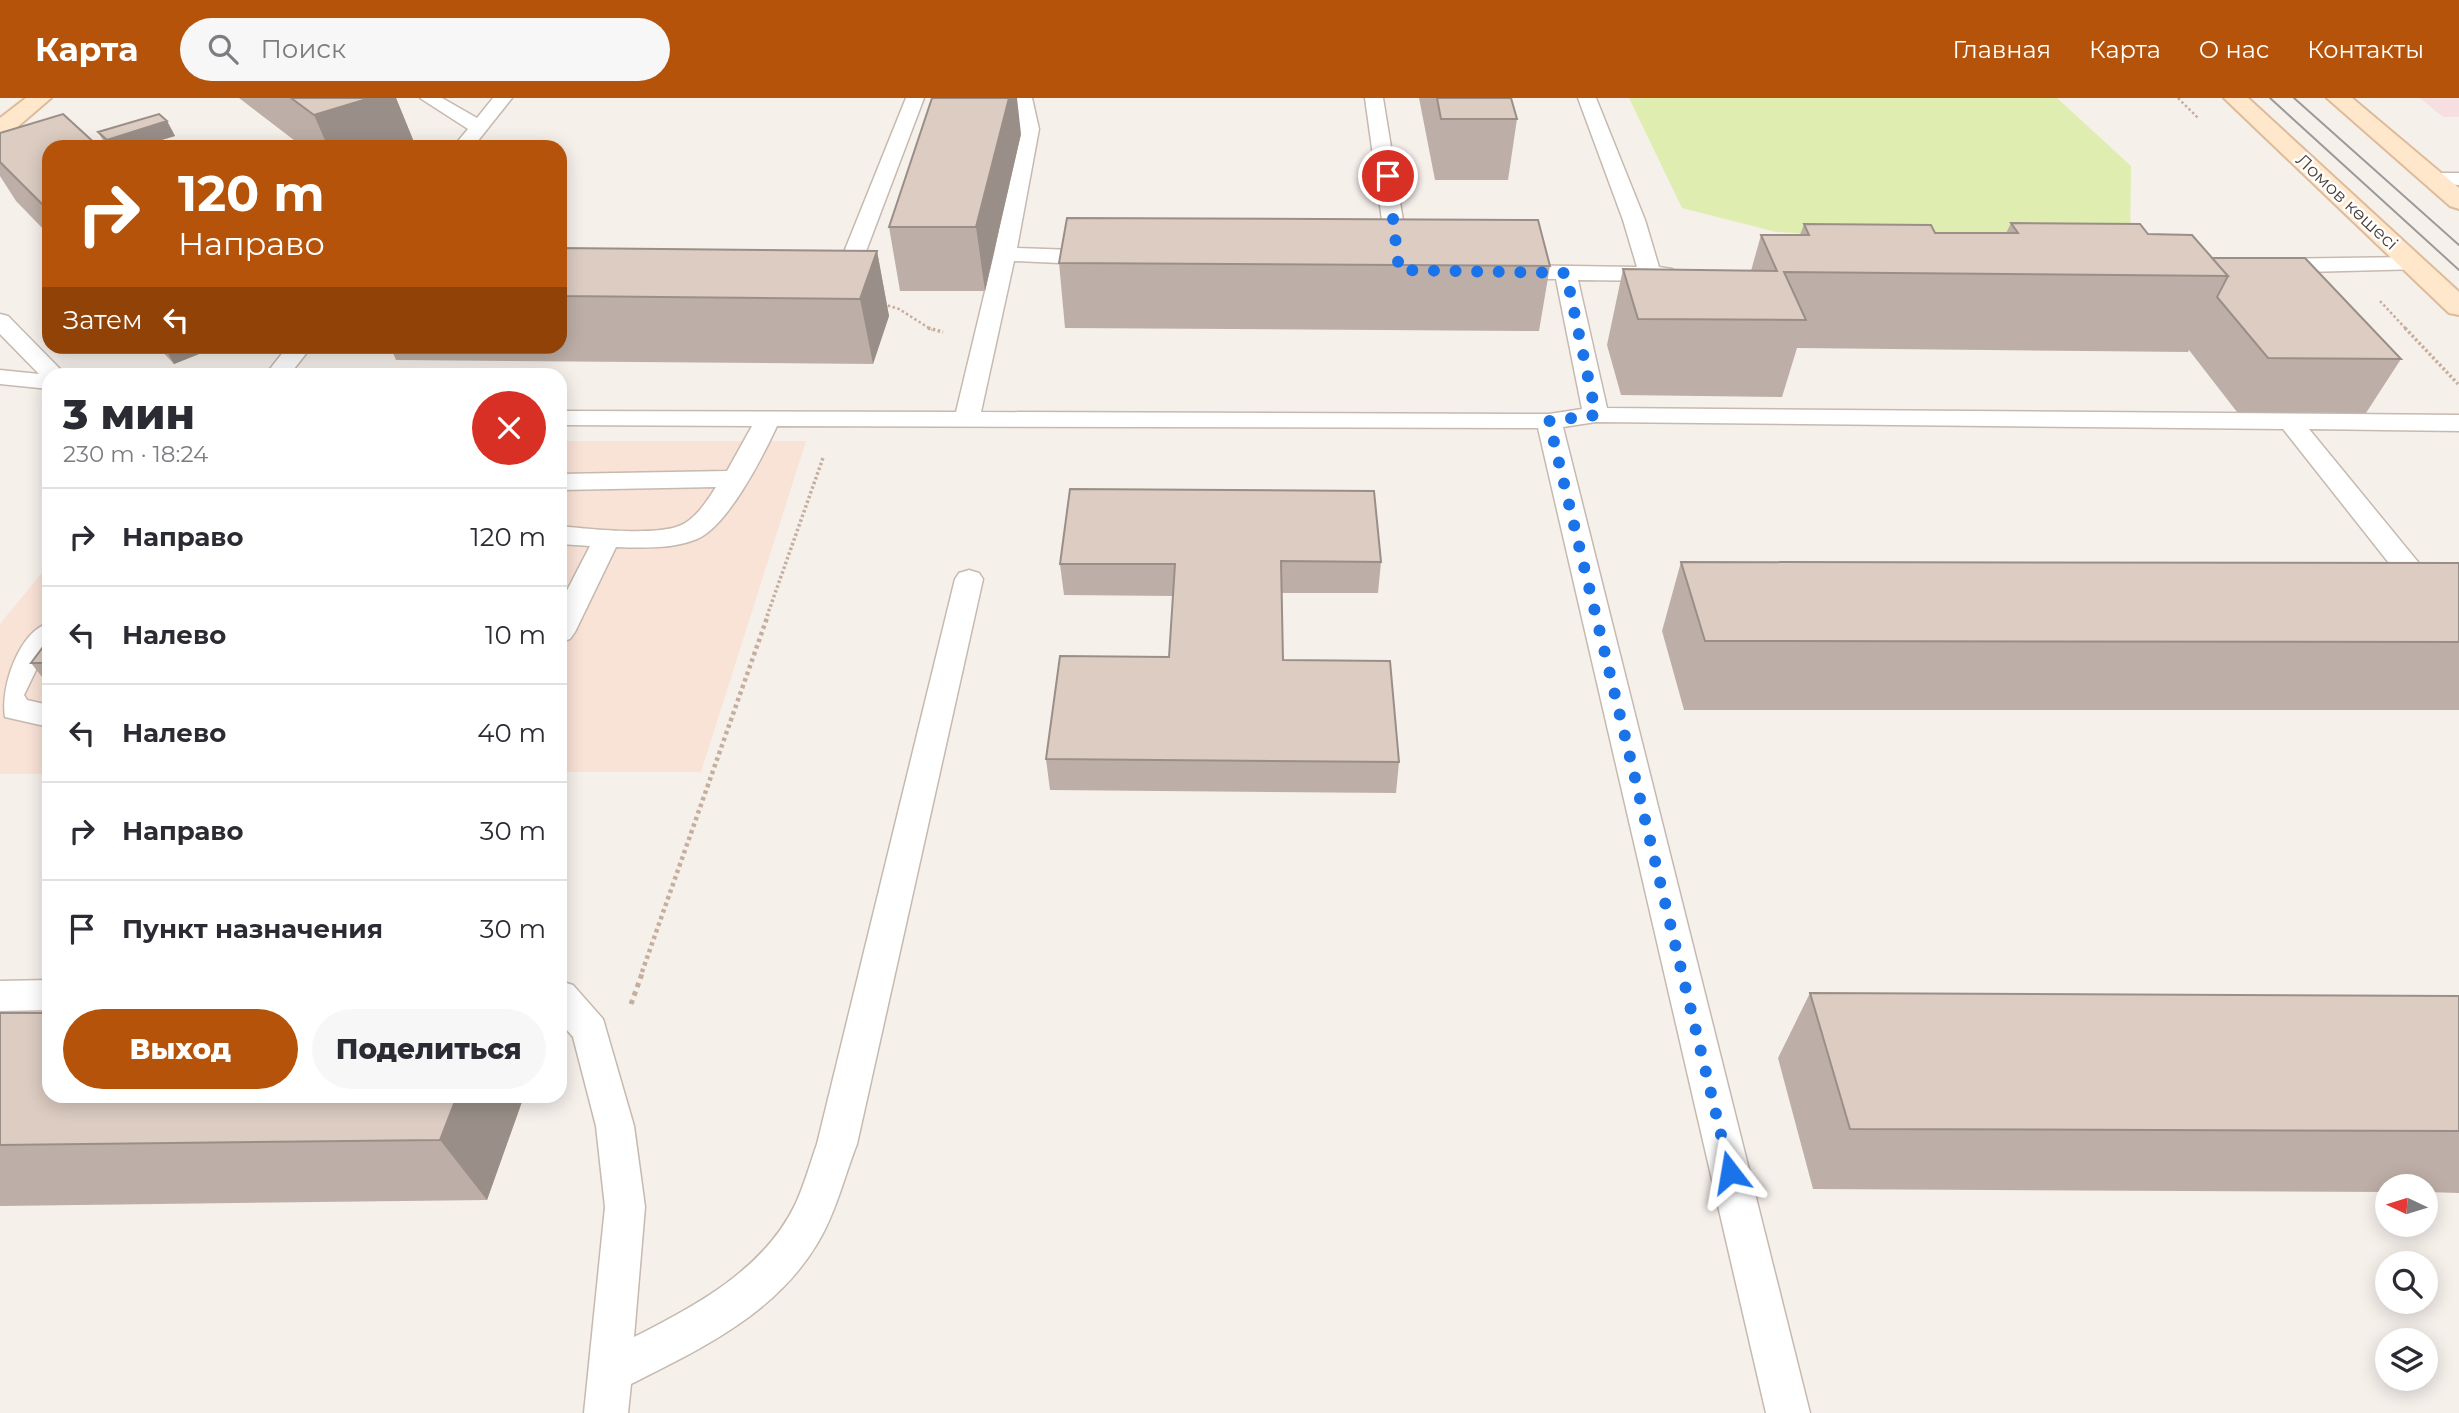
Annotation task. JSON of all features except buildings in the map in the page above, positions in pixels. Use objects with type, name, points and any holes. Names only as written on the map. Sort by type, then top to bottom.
[{"type":"main road","points":[[0,130],[40,98]]},
{"type":"main road","name":"Ломов көшесі","points":[[2235,98],[2459,307]]},
{"type":"main road","points":[[2338,98],[2459,201]]},
{"type":"lane","points":[[429,98],[479,127]]},
{"type":"lane","points":[[469,140],[503,98]]},
{"type":"lane","points":[[820,292],[831,289],[846,275],[915,98]]},
{"type":"lane","points":[[967,419],[1005,254],[1029,129],[1023,98]]},
{"type":"lane","points":[[1372,269],[1406,270],[1374,98]]},
{"type":"lane","points":[[1587,98],[1634,220],[1650,274]]},
{"type":"lane","points":[[2434,179],[2459,179]]},
{"type":"lane","points":[[1005,254],[1128,259]]},
{"type":"lane","points":[[2248,266],[2414,264]]},
{"type":"lane","points":[[1483,271],[1692,273]]},
{"type":"lane","points":[[1566,273],[1596,415]]},
{"type":"lane","points":[[0,321],[47,368]]},
{"type":"lane","points":[[283,368],[294,354]]},
{"type":"lane","points":[[1,379],[42,382]]},
{"type":"lane","points":[[567,418],[836,421],[1549,421],[1596,415],[2292,424],[2459,423]]},
{"type":"lane","points":[[567,535],[666,536],[690,532],[715,510],[768,420]]},
{"type":"lane","points":[[1549,421],[1788,1413]]},
{"type":"lane","points":[[2292,424],[2459,632]]},
{"type":"lane","points":[[567,482],[732,479]]},
{"type":"lane","points":[[567,618],[608,537]]},
{"type":"lane","points":[[609,1371],[703,1325],[763,1281],[804,1230],[837,1144],[969,579]]},
{"type":"lane","points":[[42,642],[24,664],[9,695],[16,709],[42,715]]},
{"type":"lane","points":[[0,996],[42,995]]},
{"type":"lane","points":[[567,1004],[590,1030],[615,1126],[625,1207],[606,1413]]},
{"type":"path","points":[[873,303],[901,307],[937,332],[987,332]]},
{"type":"path","points":[[2416,339],[2425,339]]},
{"type":"path","points":[[604,1082],[836,421]]},
{"type":"shaded area","points":[[2420,98],[2459,98],[2459,117],[2443,117]]},
{"type":"shaded area","points":[[567,441],[806,441],[701,772],[567,772]]},
{"type":"shaded area","points":[[42,573],[42,774],[0,774],[0,624]]},
{"type":"green space","points":[[1629,98],[2057,98],[2131,166],[2130,252],[1776,232],[1682,208]]},
{"type":"tram line","points":[[2270,98],[2459,270]]},
{"type":"tram line","points":[[2294,98],[2459,245]]},
{"type":"route","points":[[1388,176],[1399,270],[1566,273],[1596,415],[1549,421],[1730,1172]]}]
